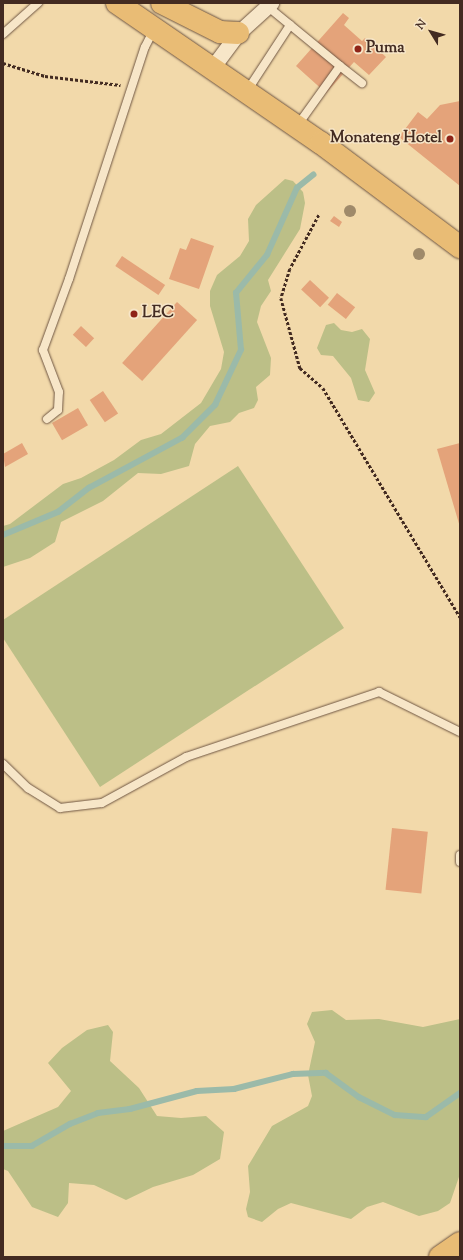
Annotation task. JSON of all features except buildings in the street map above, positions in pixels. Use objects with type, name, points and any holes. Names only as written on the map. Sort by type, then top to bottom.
[{"type":"main road","points":[[117,3],[297,127],[460,247]]},
{"type":"main road","points":[[162,3],[220,32],[238,33]]},
{"type":"main road","points":[[440,1257],[460,1243]]},
{"type":"street","points":[[212,68],[238,33],[268,4]]},
{"type":"lane","points":[[3,34],[38,3]]},
{"type":"lane","points":[[268,4],[290,25],[362,83]]},
{"type":"lane","points":[[246,92],[290,25]]},
{"type":"lane","points":[[47,419],[58,410],[58,392],[43,350],[134,86],[145,47],[154,29]]},
{"type":"lane","points":[[297,127],[340,66]]},
{"type":"lane","points":[[3,764],[28,788],[60,808],[102,803],[186,756],[379,692],[460,732]]},
{"type":"lane","points":[[460,855],[460,862]]},
{"type":"path","points":[[3,63],[45,76],[134,86]]},
{"type":"path","points":[[319,215],[290,269],[281,298],[300,368],[324,388],[460,617]]},
{"type":"green space","points":[[285,179],[293,181],[303,192],[305,203],[300,229],[268,280],[271,291],[261,306],[257,322],[271,358],[270,375],[256,387],[258,400],[254,408],[239,413],[230,422],[210,426],[195,444],[189,466],[161,474],[138,473],[103,501],[61,522],[55,542],[30,558],[3,567],[3,526],[10,524],[63,484],[81,478],[114,460],[141,440],[161,434],[201,403],[221,369],[224,352],[210,306],[210,291],[217,275],[240,256],[249,241],[248,219],[256,205]]},
{"type":"green space","points":[[334,323],[341,330],[352,332],[362,329],[370,339],[365,370],[375,393],[369,402],[358,400],[351,378],[333,356],[321,355],[317,348],[326,325]]},
{"type":"green space","points":[[238,466],[344,628],[100,787],[3,638],[3,620]]},
{"type":"green space","points":[[332,1010],[346,1020],[379,1019],[423,1027],[460,1019],[460,1174],[450,1203],[438,1211],[419,1216],[383,1202],[367,1207],[351,1219],[291,1203],[278,1209],[262,1222],[248,1217],[246,1209],[250,1192],[248,1166],[272,1126],[308,1106],[312,1096],[308,1075],[315,1042],[307,1024],[312,1012]]},
{"type":"green space","points":[[108,1025],[113,1032],[110,1061],[139,1088],[157,1116],[181,1118],[206,1116],[224,1132],[220,1159],[193,1175],[153,1187],[126,1200],[94,1185],[69,1183],[68,1203],[58,1217],[32,1207],[8,1171],[3,1169],[3,1131],[58,1107],[71,1091],[48,1063],[62,1048],[87,1030]]},
{"type":"waterway","points":[[3,535],[58,512],[89,488],[182,438],[215,405],[241,350],[236,293],[267,255],[297,188],[313,175]]},
{"type":"waterway","points":[[3,1146],[32,1146],[70,1124],[98,1113],[130,1109],[197,1091],[234,1089],[293,1074],[326,1073],[359,1097],[395,1115],[426,1117],[460,1093]]},
{"type":"place","name":"Puma","points":[[358,49]]},
{"type":"place","name":"Monateng Hotel","points":[[450,139]]},
{"type":"place","name":"LEC","points":[[134,314]]}]
